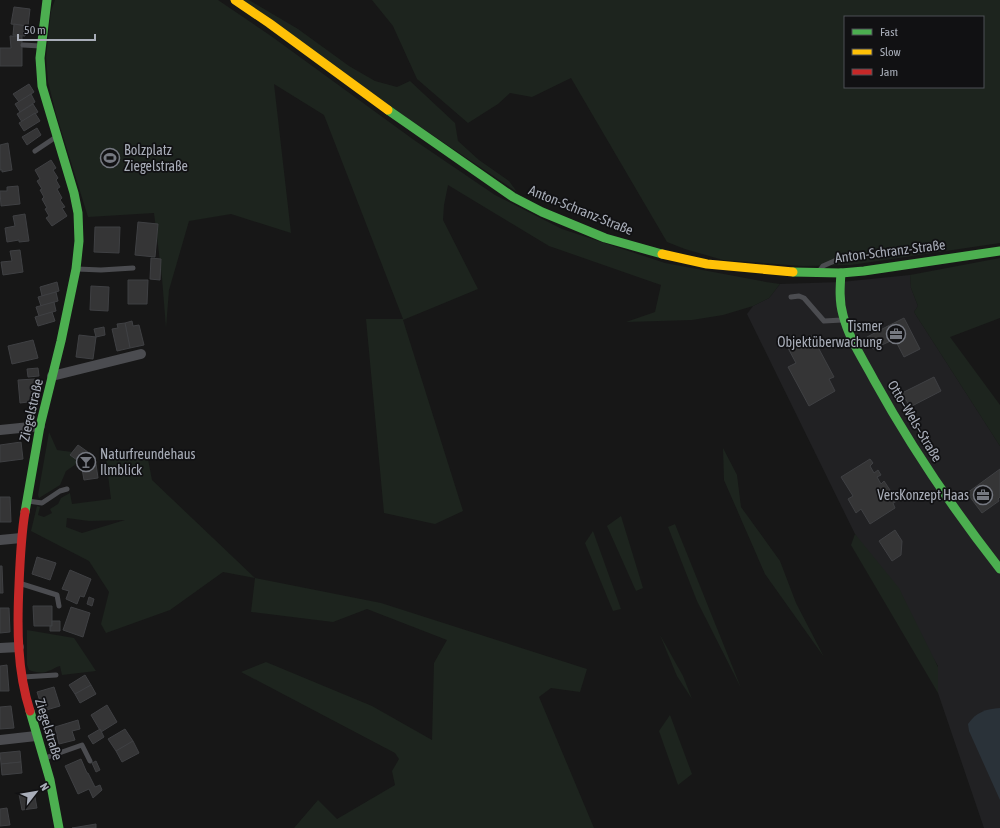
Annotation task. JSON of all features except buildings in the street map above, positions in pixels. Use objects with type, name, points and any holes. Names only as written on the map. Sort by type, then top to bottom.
[{"type":"street","name":"Ziegelstraße","points":[[47,0],[41,46],[40,70],[42,86],[68,170],[78,213],[79,241],[76,269],[40,426],[21,538],[19,647],[25,699],[44,759],[59,828]]},
{"type":"street","name":"Anton-Schranz-Straße","points":[[235,0],[269,23],[414,129],[513,197],[542,212],[605,238],[649,251],[707,264],[792,272],[841,273],[886,269],[1000,251]]},
{"type":"street","name":"Otto–Wels–Straße","points":[[841,273],[840,299],[844,320],[854,344],[908,439],[928,470],[973,534],[1000,569]]},
{"type":"street","points":[[52,376],[141,354]]},
{"type":"street","points":[[0,430],[40,426]]},
{"type":"street","points":[[0,540],[21,538]]},
{"type":"street","points":[[0,648],[19,647]]},
{"type":"street","points":[[0,740],[36,736]]},
{"type":"lane","points":[[23,45],[41,46]]},
{"type":"lane","points":[[35,151],[57,137]]},
{"type":"lane","points":[[819,272],[823,266],[850,254]]},
{"type":"lane","points":[[76,269],[101,270],[133,268]]},
{"type":"lane","points":[[792,297],[799,296],[804,298],[824,321],[844,320]]},
{"type":"lane","points":[[28,501],[42,503],[60,490],[67,489]]},
{"type":"lane","points":[[19,583],[57,595],[59,606]]},
{"type":"lane","points":[[22,677],[56,675]]},
{"type":"lane","points":[[44,759],[82,745],[90,761]]},
{"type":"shaded area","points":[[55,0],[218,0],[271,36],[414,140],[495,195],[562,229],[665,263],[780,284],[769,298],[753,306],[723,315],[692,320],[626,322],[655,312],[661,285],[549,246],[448,185],[443,220],[478,289],[403,320],[463,511],[435,524],[384,513],[366,319],[403,319],[324,115],[274,84],[291,233],[231,214],[189,221],[169,290],[166,328],[162,278],[154,213],[88,217],[56,114],[48,82],[46,58],[51,11]]},
{"type":"shaded area","points":[[232,0],[249,0],[298,29],[349,66],[375,81],[397,87],[410,81],[455,123],[458,141],[479,160],[509,181],[517,192]]},
{"type":"shaded area","points":[[372,0],[1000,0],[1000,243],[851,265],[802,266],[723,260],[667,242],[571,78],[532,97],[510,93],[498,104],[468,123],[417,79],[393,26]]},
{"type":"shaded area","points":[[1000,258],[1000,318],[950,337],[1000,405],[1000,446],[914,312],[918,306],[911,288],[910,275]]},
{"type":"shaded area","points":[[910,275],[911,288],[918,306],[914,312],[1000,446],[1000,828],[984,828],[938,693],[938,666],[855,534],[747,314],[753,306],[769,298],[780,284],[841,282]]},
{"type":"shaded area","points":[[49,432],[57,450],[72,452],[70,455],[79,462],[66,471],[60,485],[39,498],[38,495]]},
{"type":"shaded area","points":[[723,448],[737,475],[741,507],[780,561],[796,603],[824,657],[765,574],[724,480]]},
{"type":"shaded area","points":[[147,454],[152,480],[255,578],[223,572],[170,610],[106,633],[101,624],[109,592],[89,561],[31,531],[37,506],[40,507],[38,515],[44,517],[52,513],[50,509],[58,504],[61,498],[70,493],[72,504],[111,499],[106,459]],"holes":[[[67,518],[89,521],[125,520],[82,533],[66,527]]]},
{"type":"shaded area","points":[[621,516],[643,588],[636,591],[607,526]]},
{"type":"shaded area","points":[[675,524],[741,688],[697,601],[668,527]]},
{"type":"shaded area","points":[[593,531],[621,609],[613,611],[585,543]]},
{"type":"shaded area","points":[[855,534],[899,588],[938,667],[938,693],[851,545]]},
{"type":"shaded area","points":[[255,578],[381,603],[587,669],[580,692],[551,688],[539,697],[594,828],[294,828],[318,800],[337,819],[395,785],[392,771],[399,759],[395,753],[241,672],[266,662],[372,706],[432,740],[434,663],[447,640],[367,609],[333,622],[251,612]]},
{"type":"shaded area","points":[[27,630],[74,638],[96,671],[62,675],[60,666],[44,672],[29,670],[27,665]]},
{"type":"shaded area","points":[[660,635],[683,676],[692,699],[677,676]]},
{"type":"shaded area","points":[[1000,708],[1000,800],[969,731],[968,724],[974,717],[982,712]]},
{"type":"shaded area","points":[[670,715],[692,774],[678,785],[659,731]]},
{"type":"traffic: fast","points":[[25,512],[40,426],[61,341],[76,269],[79,241],[78,213],[74,193],[42,86],[40,58],[47,0]]},
{"type":"traffic: fast","points":[[388,110],[513,197],[542,212],[605,238],[662,254]]},
{"type":"traffic: fast","points":[[793,272],[841,273],[864,271],[1000,251]]},
{"type":"traffic: fast","points":[[841,273],[840,294],[842,310],[849,332],[857,349],[888,405],[918,453],[949,500],[1000,569]]},
{"type":"traffic: fast","points":[[30,711],[50,780],[59,828]]},
{"type":"traffic: slow","points":[[235,0],[388,110]]},
{"type":"traffic: slow","points":[[662,254],[707,264],[793,272]]},
{"type":"traffic: jam","points":[[25,512],[20,558],[18,633],[20,664],[30,711]]},
{"type":"place","name":"Bolzplatz Ziegelstraße","points":[[110,158]]},
{"type":"place","name":"Tismer Objektüberwachung","points":[[896,334]]},
{"type":"place","name":"Naturfreundehaus Ilmblick","points":[[86,462]]},
{"type":"place","name":"VersKonzept Haas","points":[[983,495]]}]
